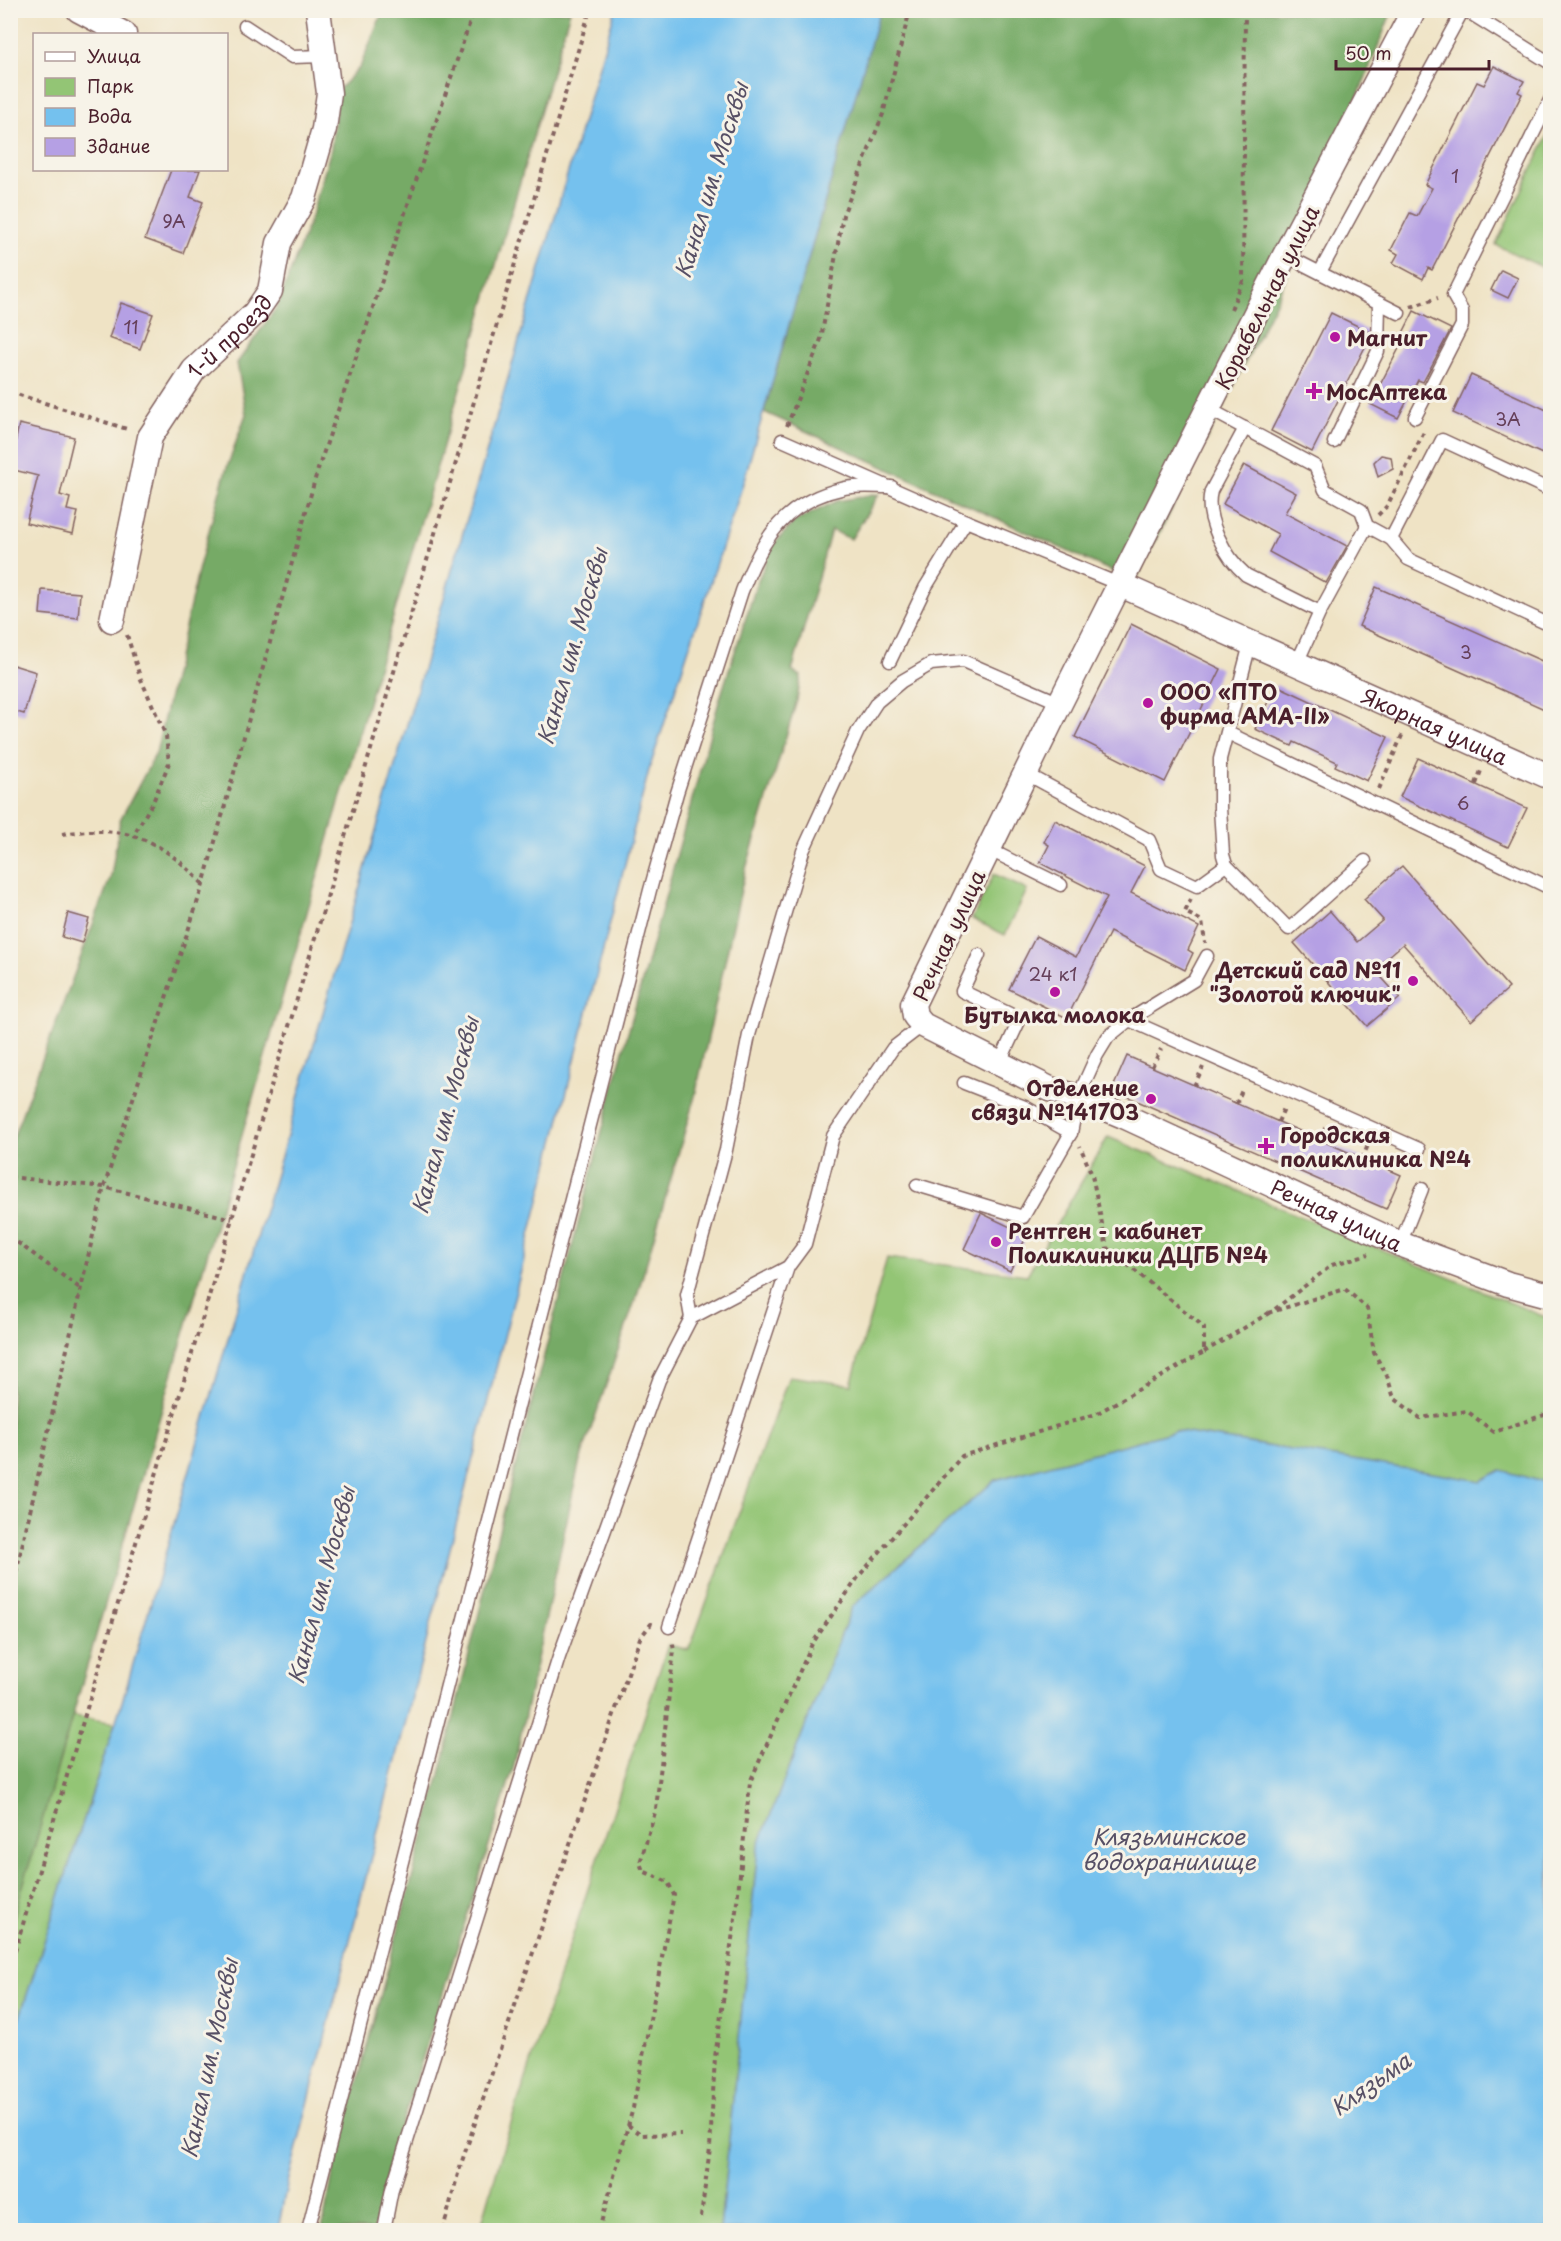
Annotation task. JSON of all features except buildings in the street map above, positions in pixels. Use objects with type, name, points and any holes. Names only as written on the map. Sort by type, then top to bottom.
[{"type":"street","points":[[79,10],[122,33]]},
{"type":"street","name":"1-й проезд","points":[[112,620],[150,437],[194,370],[229,334],[255,314],[270,291],[279,243],[304,198],[324,129],[329,93],[318,10]]},
{"type":"street","name":"Корабельная улица","points":[[1121,585],[1285,255],[1414,10]]},
{"type":"street","name":"Якорная улица","points":[[1121,585],[1551,777]]},
{"type":"street","name":"Речная улица","points":[[1121,585],[987,849],[913,1004],[915,1016],[923,1025],[1050,1089],[1078,1097],[1400,1244],[1508,1284],[1545,1294],[1551,1292]]},
{"type":"lane","points":[[1320,272],[1464,10],[1551,63]]},
{"type":"lane","points":[[245,26],[292,57],[324,56]]},
{"type":"lane","points":[[1415,417],[1462,325],[1462,311],[1453,295],[1551,100]]},
{"type":"lane","points":[[1285,255],[1399,313]]},
{"type":"lane","points":[[1334,442],[1378,351],[1379,303]]},
{"type":"lane","points":[[1209,409],[1315,465],[1325,490],[1361,510],[1367,526],[1391,539],[1408,559],[1551,625]]},
{"type":"lane","points":[[1245,428],[1210,491],[1208,502],[1210,513],[1230,558],[1237,567],[1246,575],[1320,612]]},
{"type":"lane","points":[[782,440],[966,521],[1121,585]]},
{"type":"lane","points":[[1391,539],[1442,440],[1551,490]]},
{"type":"lane","points":[[308,2230],[650,890],[677,793],[742,591],[754,560],[769,533],[789,512],[816,498],[847,487],[892,487]]},
{"type":"lane","points":[[890,661],[925,588],[966,521]]},
{"type":"lane","points":[[1296,665],[1320,612],[1367,526]]},
{"type":"lane","points":[[1250,644],[1220,759],[1223,855],[1226,865],[1290,929],[1365,861]]},
{"type":"lane","points":[[691,1318],[687,1295],[726,1149],[749,1035],[803,851],[858,731],[877,702],[902,681],[931,664],[963,661],[1060,703]]},
{"type":"lane","points":[[1228,733],[1551,888]]},
{"type":"lane","points":[[1025,773],[1149,840],[1161,868],[1197,886],[1226,865]]},
{"type":"lane","points":[[987,849],[1061,885]]},
{"type":"lane","points":[[979,955],[962,991],[1020,1019],[999,1064]]},
{"type":"lane","points":[[917,1185],[1023,1217],[1071,1133],[1078,1097],[1108,1037],[1129,1020],[1194,980],[1207,956]]},
{"type":"lane","points":[[1129,1020],[1419,1149]]},
{"type":"lane","points":[[669,1627],[788,1267],[805,1244],[833,1136],[893,1048],[923,1025]]},
{"type":"lane","points":[[964,1083],[1025,1107],[1071,1133]]},
{"type":"lane","points":[[1400,1244],[1422,1189]]},
{"type":"lane","points":[[384,2230],[392,2189],[559,1657],[659,1380],[691,1318],[788,1267]]},
{"type":"path","points":[[10,1599],[104,1187],[203,885],[317,472],[474,10]]},
{"type":"path","points":[[10,1968],[590,10]]},
{"type":"path","points":[[782,440],[821,339],[843,215],[883,114],[910,10]]},
{"type":"path","points":[[1229,314],[1243,281],[1245,10]]},
{"type":"path","points":[[1399,313],[1417,303],[1453,295]]},
{"type":"path","points":[[10,392],[150,437]]},
{"type":"path","points":[[112,620],[127,635],[140,677],[166,736],[169,763],[153,802],[134,834]]},
{"type":"path","points":[[1373,804],[1410,715]]},
{"type":"path","points":[[62,834],[108,831],[134,834],[170,854],[203,885]]},
{"type":"path","points":[[1197,886],[1185,912],[1202,921],[1207,956]]},
{"type":"path","points":[[1071,1133],[1084,1153],[1092,1176],[1107,1248],[1204,1327],[1204,1352]]},
{"type":"path","points":[[10,1178],[104,1187],[232,1219]]},
{"type":"path","points":[[10,1237],[81,1289]]},
{"type":"path","points":[[701,2217],[710,2148],[716,2058],[736,1911],[750,1782],[812,1644],[859,1576],[962,1456],[1096,1414],[1268,1313],[1332,1265],[1400,1244]]},
{"type":"path","points":[[1268,1313],[1345,1289],[1367,1308],[1374,1353],[1387,1376],[1394,1398],[1420,1418],[1467,1411],[1494,1432],[1551,1413]]},
{"type":"path","points":[[443,2230],[459,2170],[640,1638],[651,1624],[669,1627],[674,1650],[656,1809],[640,1863],[643,1871],[668,1882],[674,1895],[628,2125],[599,2230]]},
{"type":"path","points":[[628,2125],[642,2134],[681,2134]]},
{"type":"green space","points":[[383,11],[570,11],[11,1927],[11,1143],[111,876],[120,820],[156,753],[199,567],[225,473],[246,414],[237,363],[277,307],[311,217],[331,149],[338,90],[360,67]]},
{"type":"green space","points":[[880,11],[1392,11],[1277,300],[1135,582],[764,412]]},
{"type":"green space","points":[[1550,131],[1550,254],[1544,268],[1496,245]]},
{"type":"green space","points":[[879,494],[851,539],[831,530],[792,671],[801,676],[797,700],[745,872],[695,1096],[638,1292],[579,1464],[514,1766],[387,2172],[374,2230],[322,2230],[334,2169],[440,1774],[502,1518],[618,1069],[719,701],[758,580],[774,544],[795,521],[837,501]]},
{"type":"green space","points":[[994,874],[1027,890],[1005,935],[972,919]]},
{"type":"green space","points":[[1108,1137],[1550,1319],[1550,1484],[1501,1470],[1481,1481],[1175,1431],[995,1480],[852,1607],[758,1847],[720,2230],[480,2230],[504,2145],[668,1645],[689,1650],[789,1376],[851,1385],[887,1258],[1027,1275]]},
{"type":"green space","points":[[11,1705],[115,1723],[11,2044]]},
{"type":"water","name":"Канал им. Москвы","points":[[615,11],[880,11],[741,490],[649,770],[284,2198],[278,2230],[11,2230],[11,2044],[122,1702]]},
{"type":"water","name":"Клязьминское водохранилище","points":[[1175,1431],[1481,1481],[1501,1470],[1550,1484],[1550,2230],[720,2230],[758,1847],[852,1607],[995,1480]]},
{"type":"place","name":"Магнит","points":[[1335,337]]},
{"type":"place","name":"МосАптека","points":[[1314,391]]},
{"type":"place","name":"ООО «ПТО фирма АМА-II»","points":[[1148,703]]},
{"type":"place","name":"Детский сад №11 \"Золотой ключик\"","points":[[1413,981]]},
{"type":"place","name":"Бутылка молока","points":[[1055,992]]},
{"type":"place","name":"Отделение связи №141703","points":[[1151,1099]]},
{"type":"place","name":"Городская поликлиника №4","points":[[1266,1146]]},
{"type":"place","name":"Рентген - кабинет Поликлиники ДЦГБ №4","points":[[996,1242]]},
{"type":"water label","name":"Клязьма","points":[[1370,2083]]}]
